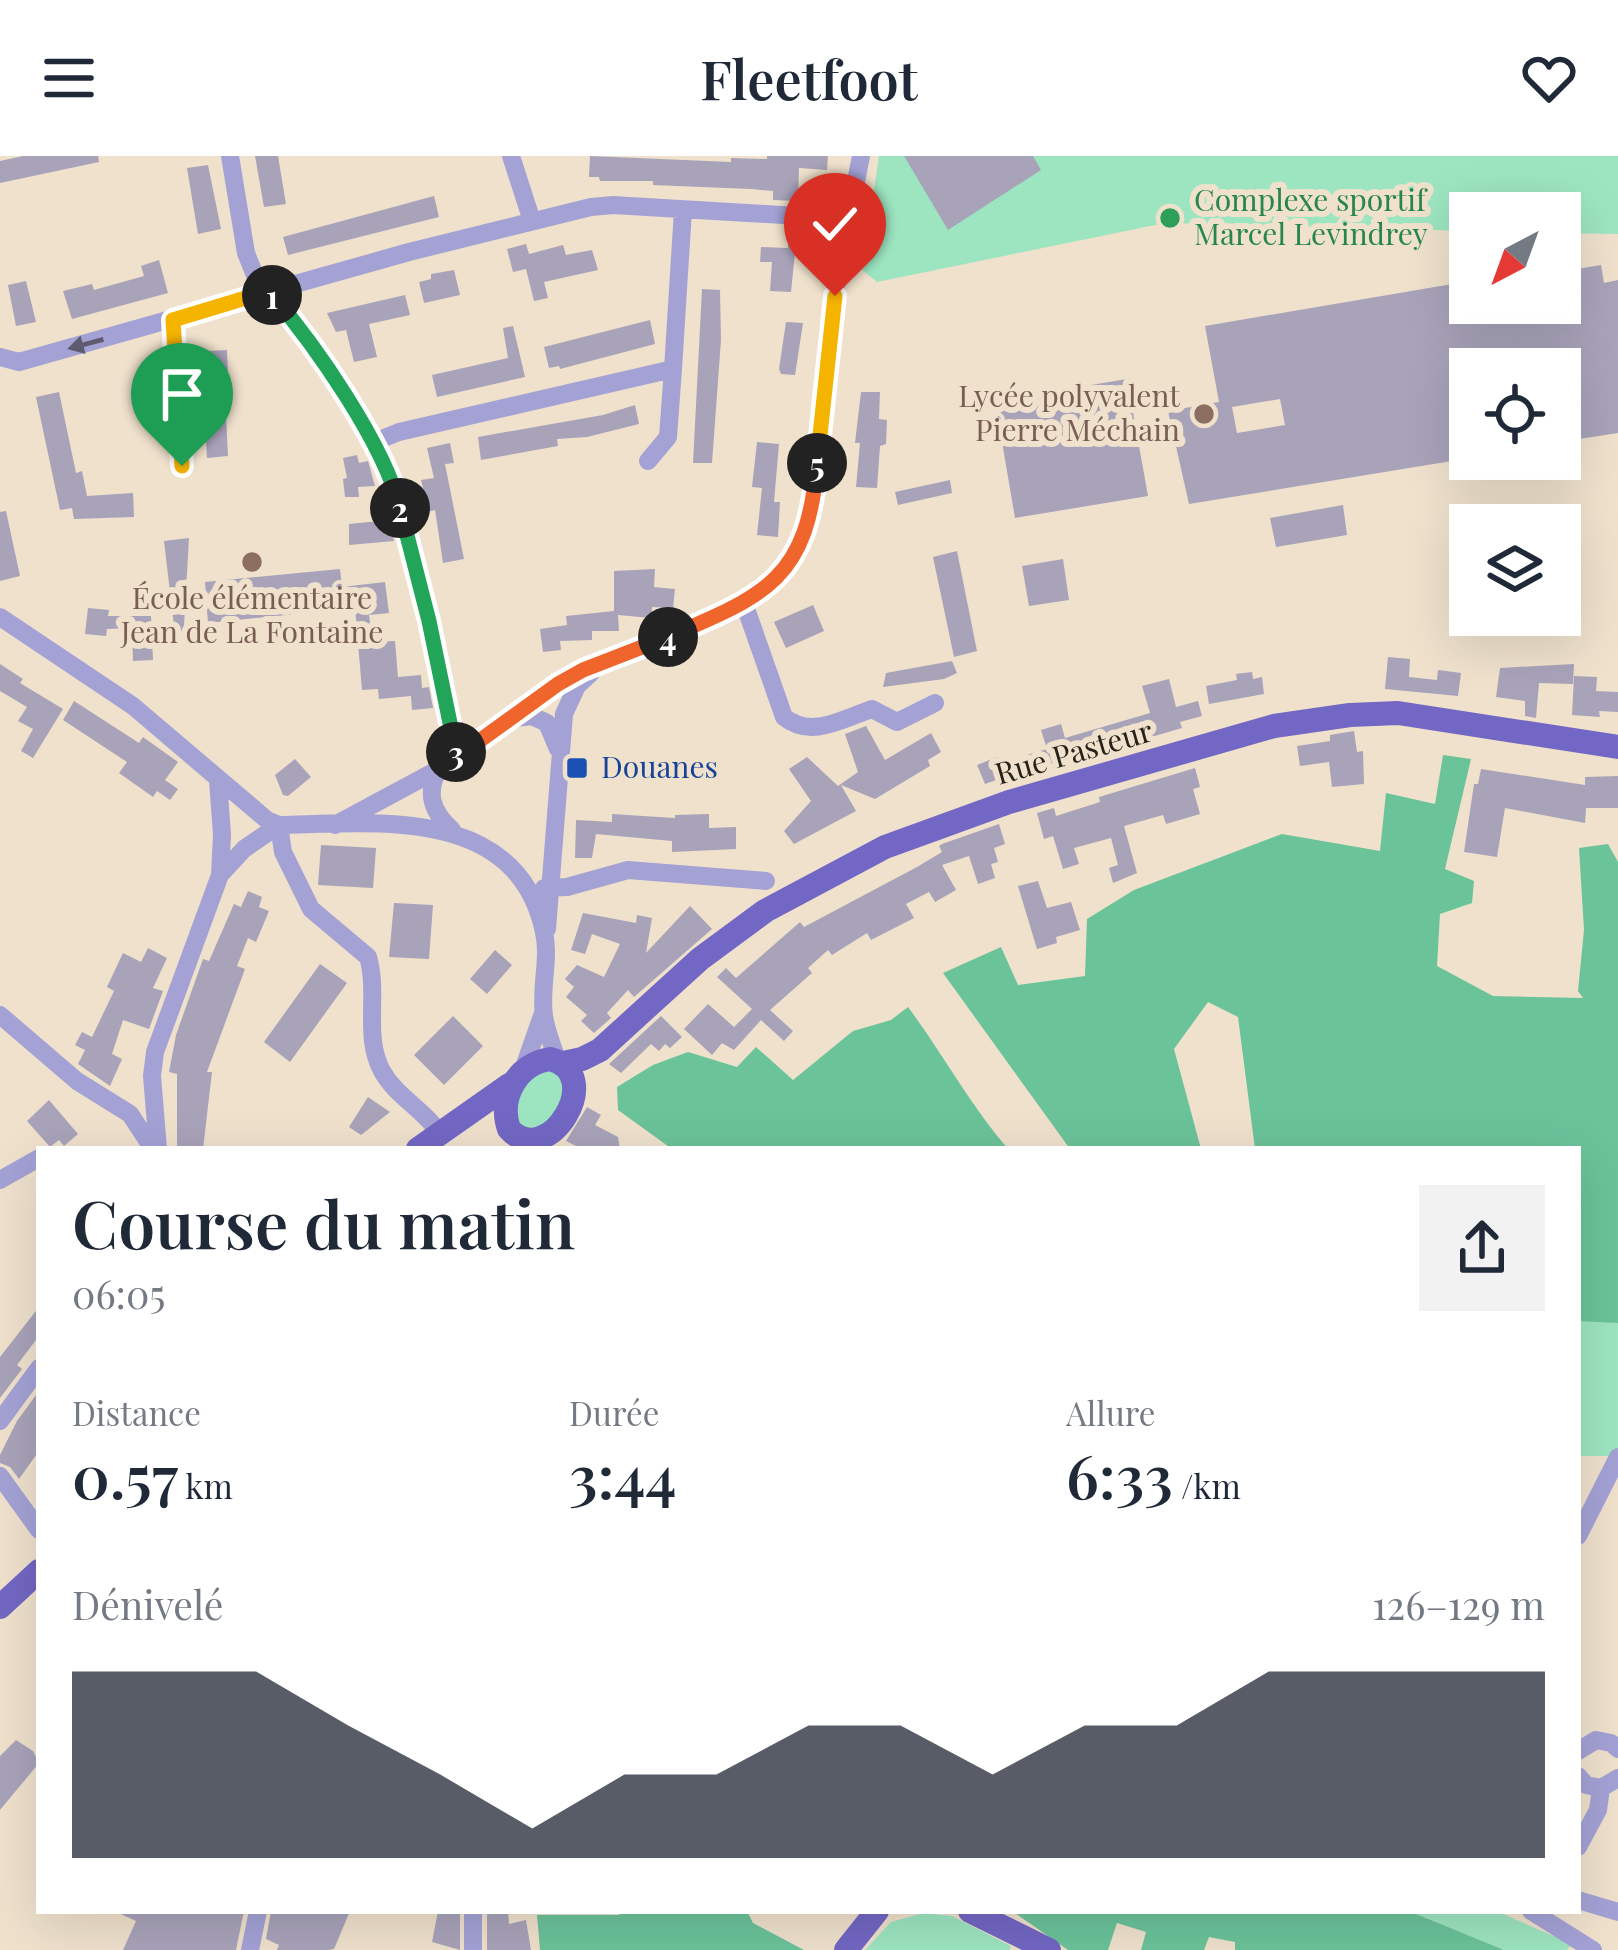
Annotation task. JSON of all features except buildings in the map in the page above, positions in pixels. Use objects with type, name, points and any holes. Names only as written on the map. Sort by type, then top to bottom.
[{"type":"main road","name":"Rue Pasteur","points":[[560,1062],[589,1057],[611,1041],[700,959],[765,911],[885,847],[1009,802],[1274,726],[1350,715],[1398,713],[1618,747]]},
{"type":"main road","name":"Rue Pasteur","points":[[576,1094],[611,1041]]},
{"type":"main road","points":[[423,1146],[496,1098],[534,1062],[560,1062],[576,1081],[576,1094],[550,1141],[531,1142],[466,1128],[441,1135]]},
{"type":"main road","points":[[513,1135],[504,1106],[519,1076]]},
{"type":"main road","points":[[0,1606],[36,1574]]},
{"type":"main road","points":[[846,1950],[875,1914]]},
{"type":"main road","points":[[976,1914],[1049,1950]]},
{"type":"street","points":[[230,156],[246,253],[254,273],[294,322],[374,442],[393,481],[457,757]]},
{"type":"street","points":[[511,156],[532,220]]},
{"type":"street","points":[[519,1076],[543,1013],[564,714],[587,676],[744,603],[779,576],[802,544],[809,526],[829,326],[861,156]]},
{"type":"street","points":[[0,357],[19,362],[532,220],[613,205],[849,219]]},
{"type":"street","points":[[648,461],[668,437],[682,210]]},
{"type":"street","points":[[173,320],[182,466]]},
{"type":"street","points":[[374,442],[399,432],[673,369]]},
{"type":"street","points":[[744,603],[784,718],[797,728],[808,730],[872,710],[897,722],[935,703]]},
{"type":"street","points":[[0,616],[133,706],[258,815],[278,825],[452,830]]},
{"type":"street","points":[[335,825],[439,769],[558,684],[604,665]]},
{"type":"street","points":[[511,719],[532,716],[547,723],[556,737],[560,759]]},
{"type":"street","points":[[439,769],[430,786],[436,812],[452,830],[506,861],[527,888],[546,940]]},
{"type":"street","points":[[156,1146],[155,1052],[220,874],[218,779]]},
{"type":"street","points":[[220,874],[244,849],[278,825]]},
{"type":"street","points":[[278,825],[283,852],[311,909],[368,957],[373,1045],[380,1067],[394,1088],[422,1110],[441,1135]]},
{"type":"street","points":[[527,888],[553,888],[628,870],[766,881]]},
{"type":"street","points":[[543,1013],[560,1062]]},
{"type":"street","points":[[0,1015],[76,1081],[130,1114],[154,1146]]},
{"type":"street","points":[[0,1180],[36,1160]]},
{"type":"street","points":[[0,1421],[36,1372]]},
{"type":"street","points":[[1581,1530],[1618,1457]]},
{"type":"street","points":[[0,1476],[36,1526]]},
{"type":"street","points":[[1581,1749],[1596,1739],[1618,1749]]},
{"type":"street","points":[[1581,1779],[1586,1785],[1609,1783],[1581,1841]]},
{"type":"street","points":[[1581,1901],[1618,1912]]},
{"type":"street","points":[[250,1950],[257,1914]]},
{"type":"street","points":[[473,1914],[473,1950]]},
{"type":"street","points":[[1536,1914],[1593,1950]]},
{"type":"green space","name":"Complexe sportif Marcel Levindrey","points":[[879,156],[1618,156],[1618,234],[1581,233],[1581,192],[1449,192],[1449,230],[1165,223],[877,282],[862,270]]},
{"type":"green space","points":[[1443,755],[1471,759],[1445,869],[1474,881],[1472,903],[1440,914],[1437,966],[1493,996],[1583,998],[1578,991],[1584,930],[1579,848],[1608,844],[1618,862],[1618,1323],[1581,1321],[1581,1146],[1255,1146],[1238,1017],[1208,1002],[1174,1049],[1200,1146],[1068,1146],[943,973],[1001,947],[1018,985],[1085,976],[1087,919],[1134,890],[1282,834],[1380,851],[1386,793],[1435,804]]},
{"type":"green space","points":[[908,1007],[1006,1146],[668,1146],[618,1110],[617,1087],[653,1065],[688,1052],[737,1067],[756,1047],[793,1080],[853,1031],[891,1020]]},
{"type":"green space","points":[[548,1065],[570,1083],[546,1131],[517,1128],[513,1098],[524,1081]]},
{"type":"green space","points":[[1581,1321],[1618,1321],[1618,1456],[1581,1456]]},
{"type":"green space","points":[[748,1914],[753,1923],[804,1950],[540,1950],[537,1915]]},
{"type":"green space","points":[[919,1914],[952,1916],[1011,1946],[1010,1950],[865,1950],[891,1922]]},
{"type":"green space","points":[[1016,1914],[1416,1914],[1504,1950],[1235,1950],[1235,1942],[1209,1937],[1204,1950],[1141,1950],[1146,1932],[1117,1923],[1108,1950],[1068,1950]]},
{"type":"green space","points":[[1416,1914],[1503,1914],[1572,1944],[1567,1950],[1504,1950]]},
{"type":"place","name":"Complexe sportif Marcel Levindrey","points":[[1170,218]]},
{"type":"place","name":"Lycée polyvalent Pierre Méchain","points":[[1204,414]]},
{"type":"place","name":"École élémentaire Jean de La Fontaine","points":[[252,562]]},
{"type":"place","name":"Douanes","points":[[577,768]]},
{"type":"route","points":[[182,466],[173,320],[269,291],[386,463],[429,621],[457,757],[558,684],[744,603],[779,576],[802,544],[814,507],[835,296]]}]
